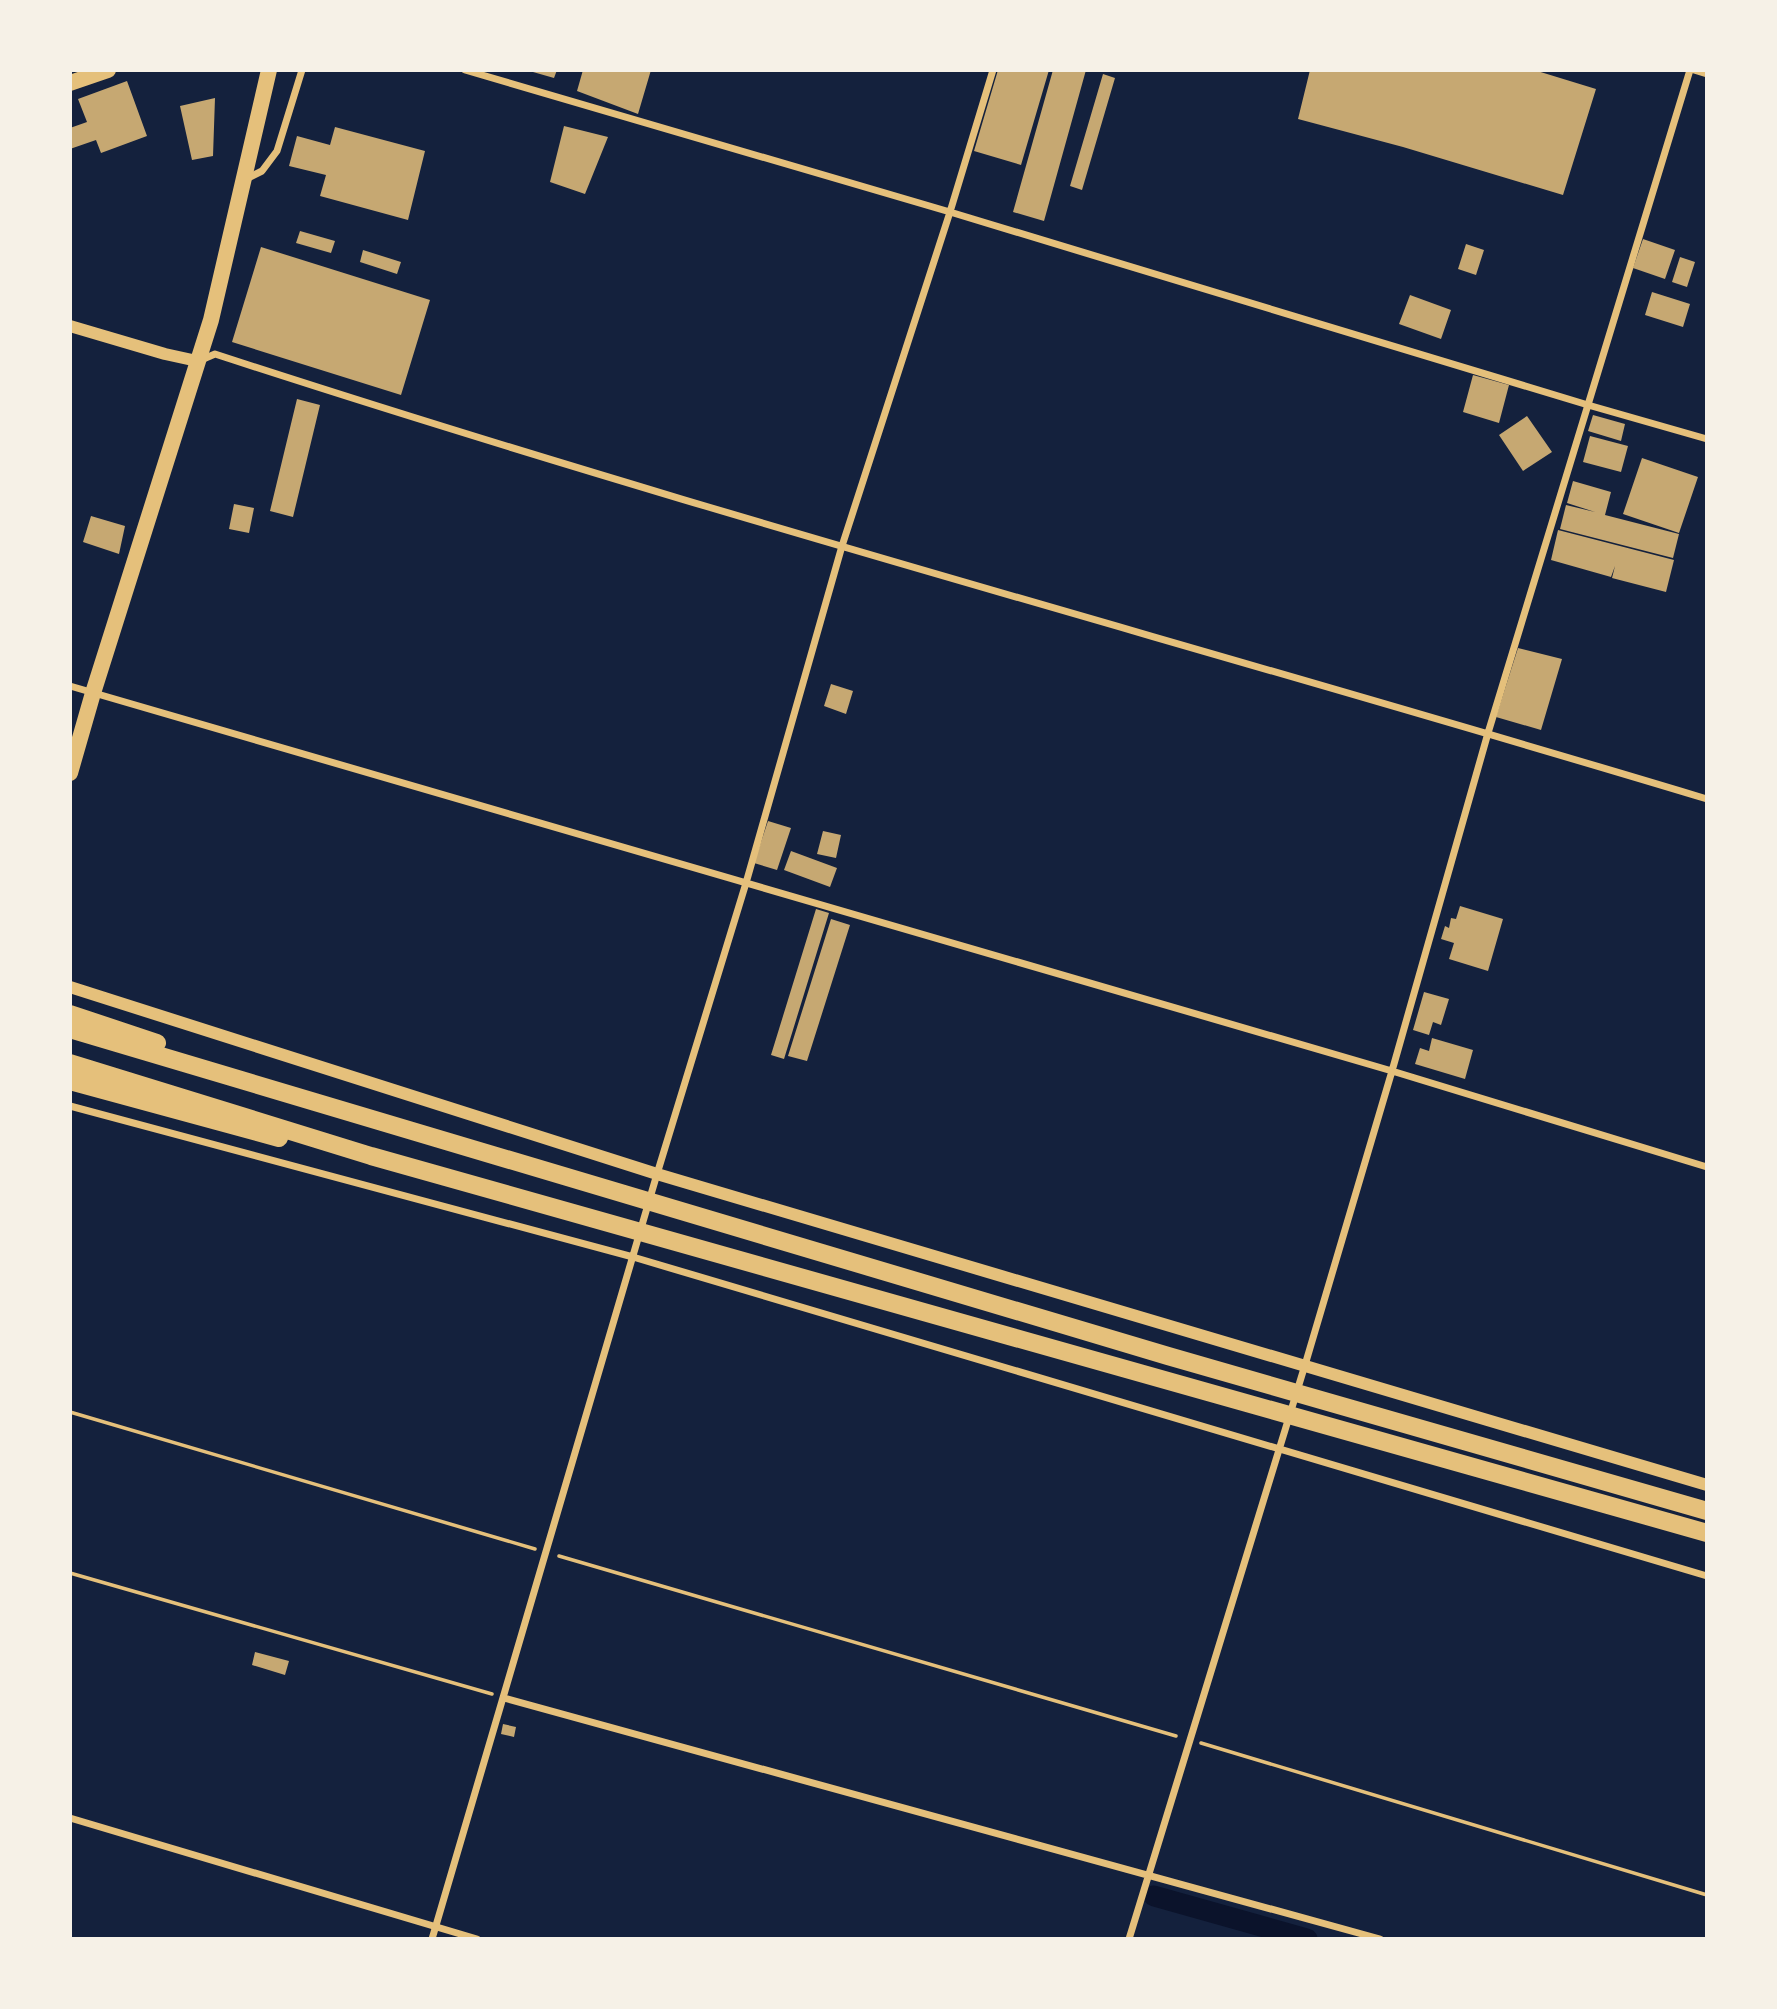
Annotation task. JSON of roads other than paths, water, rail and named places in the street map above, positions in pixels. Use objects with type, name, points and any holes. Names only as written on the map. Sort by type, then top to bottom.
[{"type":"highway","points":[[70,1014],[261,1077],[331,1107]]},
{"type":"highway","points":[[70,1029],[1168,1356],[1707,1511]]},
{"type":"highway","points":[[70,1063],[372,1156],[1707,1533]]},
{"type":"highway","points":[[70,1081],[271,1137],[372,1156]]},
{"type":"main road","points":[[70,83],[108,70]]},
{"type":"main road","points":[[70,774],[211,320],[269,70]]},
{"type":"street","points":[[243,180],[262,171],[277,151],[302,70]]},
{"type":"street","points":[[465,70],[1707,439]]},
{"type":"street","points":[[432,1939],[657,1174],[746,883],[842,546],[993,70]]},
{"type":"street","points":[[1129,1939],[1305,1365],[1488,733],[1588,405],[1692,70],[1707,74]]},
{"type":"street","points":[[70,326],[197,361],[215,354],[340,395],[842,546],[1707,799]]},
{"type":"street","points":[[70,686],[1392,1070],[1707,1167]]},
{"type":"street","points":[[70,987],[657,1174],[1707,1485]]},
{"type":"street","points":[[70,1106],[634,1257],[1707,1576]]},
{"type":"street","points":[[503,1701],[1149,1874],[1380,1939]]},
{"type":"street","points":[[70,1818],[477,1939]]},
{"type":"waterway","points":[[1154,1896],[1307,1939]]}]
